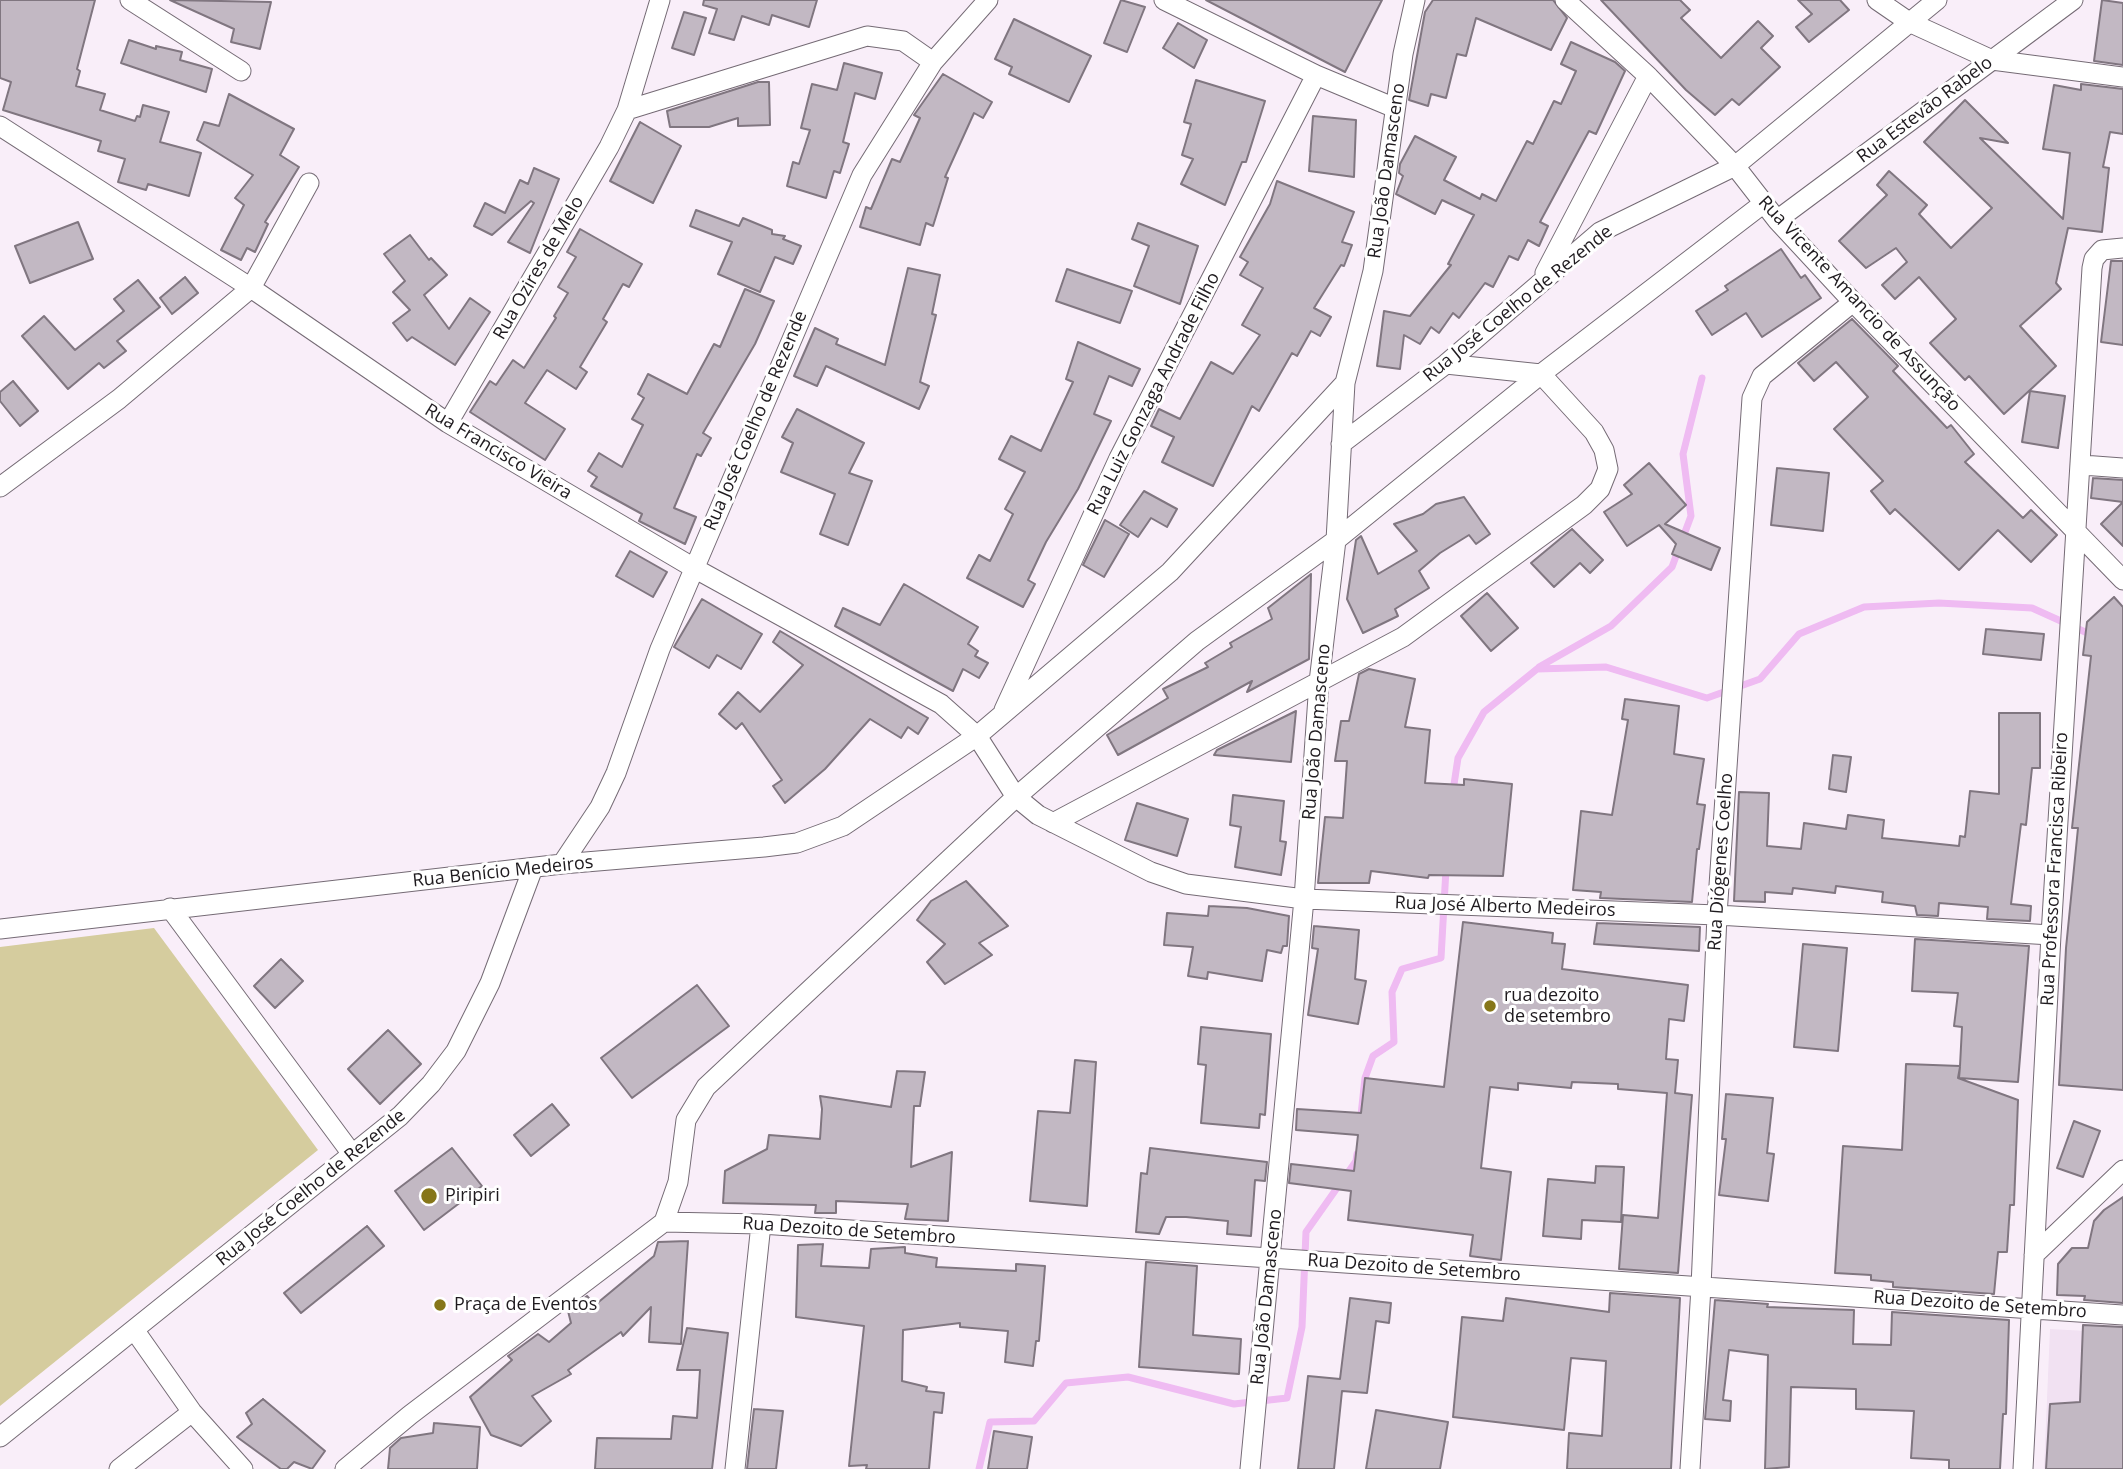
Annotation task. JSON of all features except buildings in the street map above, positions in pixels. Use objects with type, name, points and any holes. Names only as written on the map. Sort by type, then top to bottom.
[{"type":"street","points":[[130,0],[241,71]]},
{"type":"street","name":"Rua Ozires de Melo","points":[[448,423],[556,241],[627,110],[660,0]]},
{"type":"street","name":"Rua José Coelho de Rezende","points":[[562,864],[600,807],[616,773],[660,649],[862,175],[933,62],[988,0]]},
{"type":"street","points":[[1164,0],[1316,75],[1395,108]]},
{"type":"street","name":"Rua João Damasceno","points":[[1250,1469],[1304,899],[1320,682],[1336,540],[1345,383],[1373,271],[1395,108],[1415,0]]},
{"type":"street","name":"Rua Vicente Amancio de Assunção","points":[[1565,0],[1648,76],[1735,166],[1777,220],[1853,302],[2123,580]]},
{"type":"street","points":[[1877,0],[1909,22],[1992,60],[2123,77]]},
{"type":"street","name":"Rua José Coelho de Rezende","points":[[1341,444],[1446,364],[1600,232],[1735,166],[1937,0]]},
{"type":"street","name":"Rua Estevão Rabelo","points":[[1777,220],[2073,0]]},
{"type":"street","points":[[627,110],[867,36],[903,41],[933,62]]},
{"type":"street","name":"Rua Luiz Gonzaga Andrade Filho","points":[[1000,717],[1119,457],[1316,75]]},
{"type":"street","points":[[1541,282],[1648,76]]},
{"type":"street","name":"Rua Francisco Vieira","points":[[0,127],[251,288],[448,423],[694,568],[941,704],[977,736],[997,767]]},
{"type":"street","points":[[0,487],[119,399],[251,288],[309,183]]},
{"type":"street","points":[[345,1469],[410,1415],[664,1222],[678,1182],[686,1120],[706,1087],[1016,797],[1197,641],[1336,540],[1541,374],[1764,203]]},
{"type":"street","name":"Rua Professora Francisca Ribeiro","points":[[2023,1469],[2051,934],[2082,465],[2092,268],[2094,259],[2102,250],[2123,248]]},
{"type":"street","name":"Rua Diógenes Coelho","points":[[1690,1469],[1701,1287],[1717,915],[1752,398],[1762,376],[1853,302]]},
{"type":"street","points":[[1053,823],[1403,637],[1584,505],[1600,489],[1608,469],[1604,450],[1594,432],[1541,374],[1446,364]]},
{"type":"street","name":"Rua Benício Medeiros","points":[[0,929],[562,864],[797,843],[843,826],[977,736],[1193,550],[1345,383]]},
{"type":"street","points":[[2082,465],[2123,468]]},
{"type":"street","name":"Rua José Alberto Medeiros","points":[[997,767],[1016,797],[1053,823],[1151,872],[1186,884],[1304,899],[1717,915],[2051,934]]},
{"type":"street","name":"Rua José Coelho de Rezende","points":[[0,1437],[400,1116],[456,1051],[491,984],[533,868]]},
{"type":"street","points":[[170,908],[352,1154]]},
{"type":"street","points":[[2034,1255],[2123,1170]]},
{"type":"street","name":"Rua Dezoito de Setembro","points":[[664,1222],[761,1224],[2123,1315]]},
{"type":"street","points":[[735,1469],[761,1224]]},
{"type":"street","points":[[135,1331],[192,1412],[243,1469]]},
{"type":"street","points":[[119,1469],[192,1412]]},
{"type":"shaded area","points":[[154,928],[318,1150],[0,1406],[0,947]]},
{"type":"shaded area","points":[[2050,1329],[2123,1333],[2123,1469],[2044,1469]]},
{"type":"waterway","points":[[1539,667],[1611,626],[1672,567],[1691,516],[1683,454],[1702,378]]},
{"type":"waterway","points":[[1453,791],[1458,758],[1484,712],[1537,669],[1606,667],[1707,698],[1760,679],[1799,634],[1864,607],[1939,603],[2032,608],[2094,636]]},
{"type":"waterway","points":[[1361,1115],[1365,1078],[1373,1056],[1394,1042],[1392,992],[1402,969],[1441,958],[1446,869]]},
{"type":"waterway","points":[[979,1469],[990,1422],[1034,1421],[1066,1383],[1128,1377],[1234,1404],[1287,1398],[1302,1327],[1306,1232],[1356,1161],[1357,1154]]},
{"type":"place","name":"rua dezoito de setembro","points":[[1490,1006]]},
{"type":"place","name":"Piripiri","points":[[429,1196]]},
{"type":"place","name":"Praça de Eventos","points":[[440,1305]]}]
